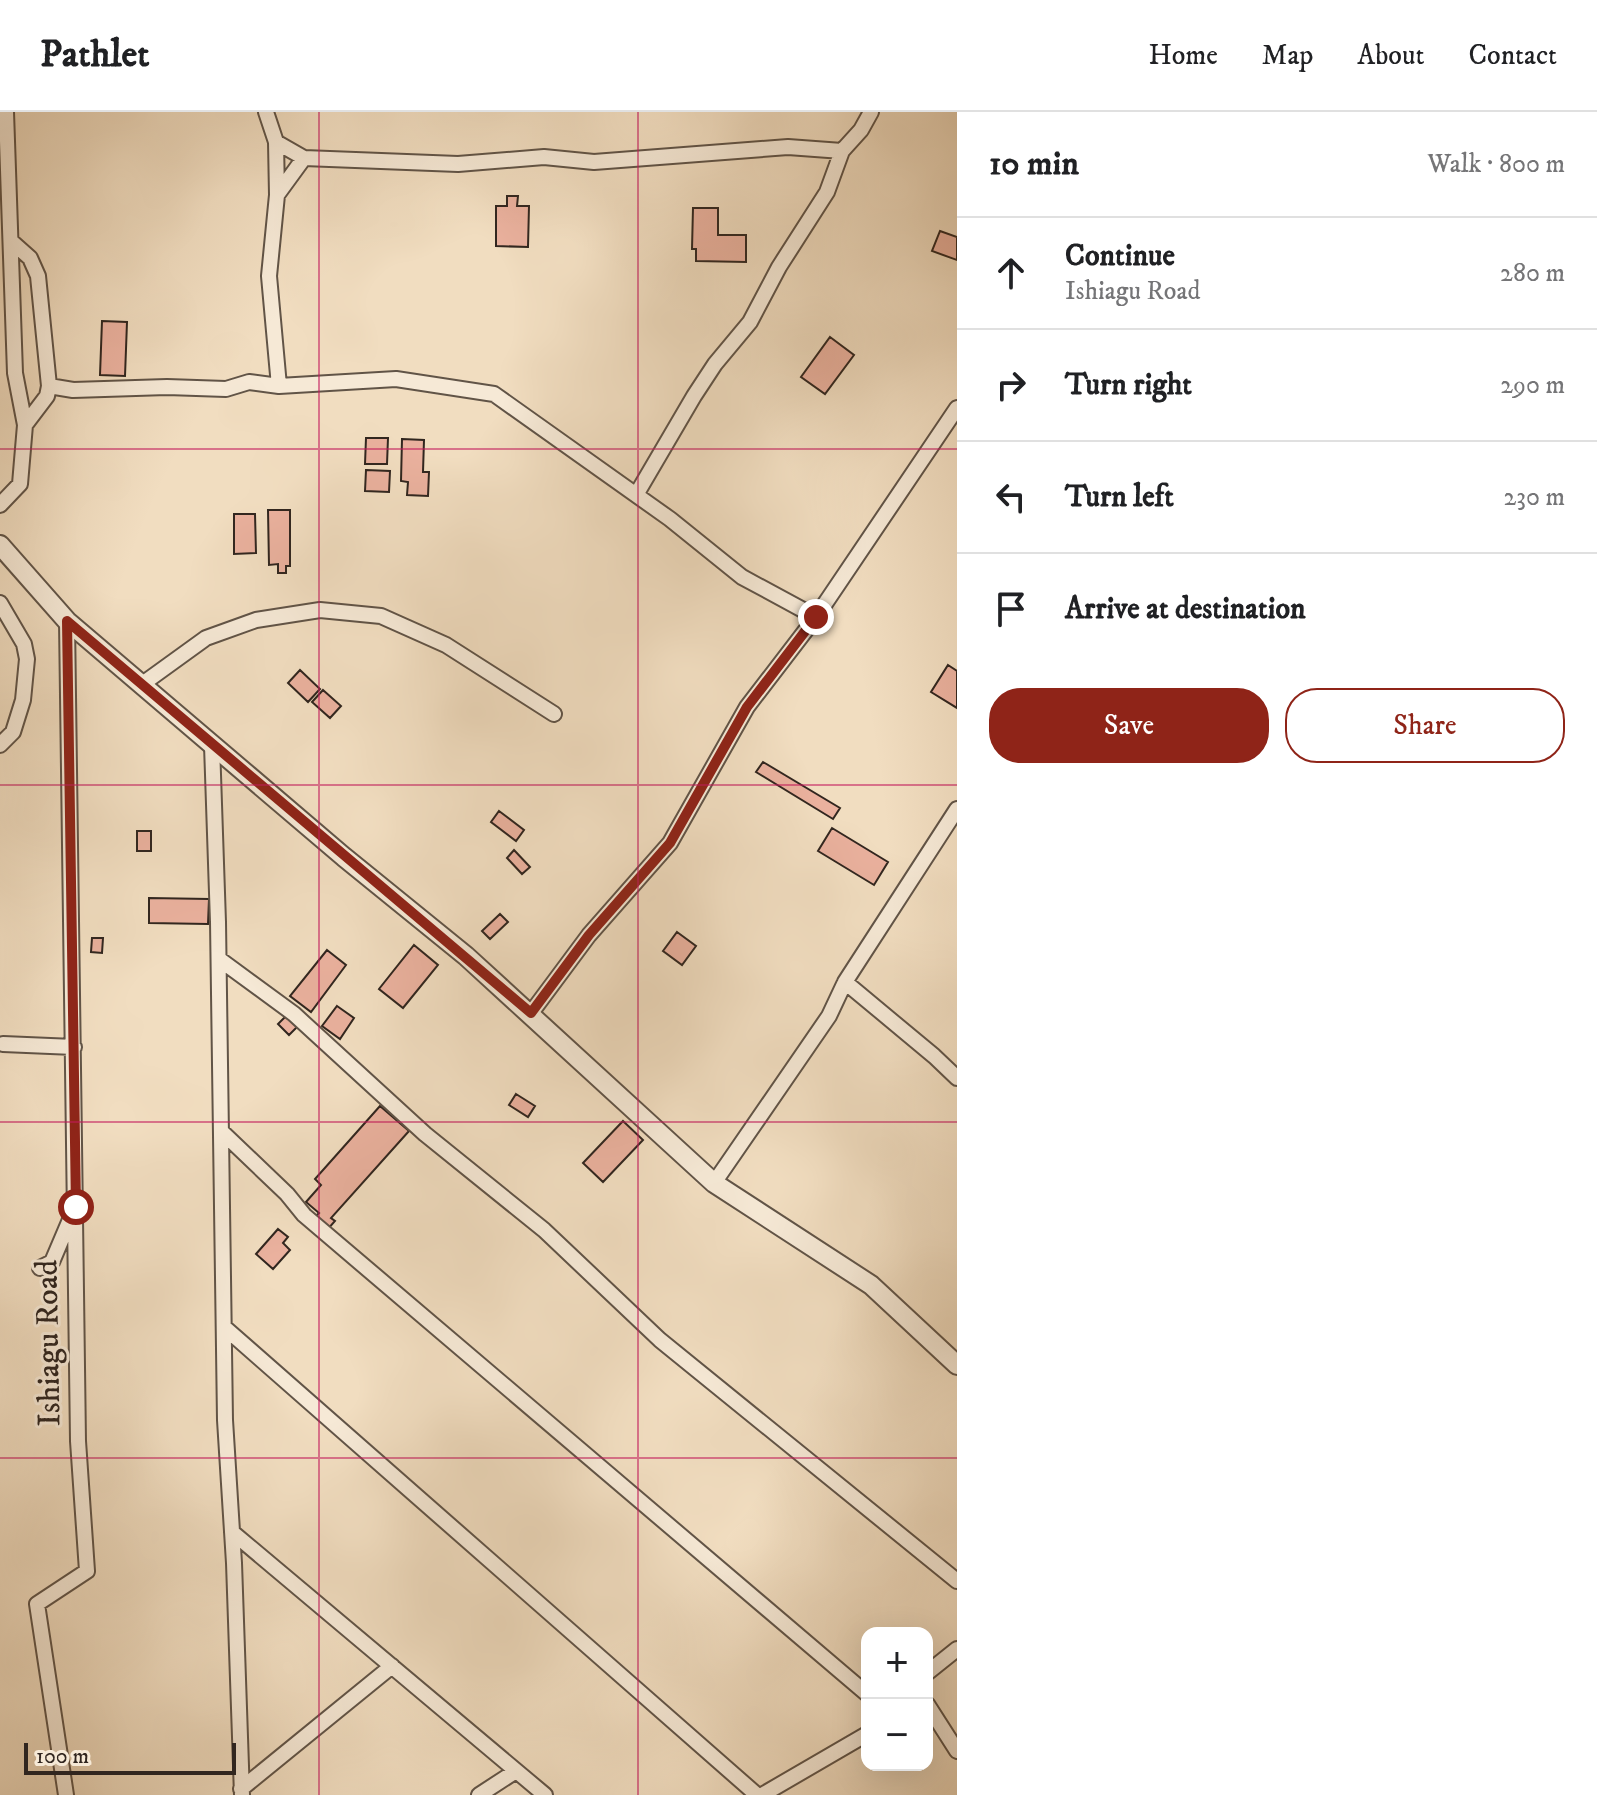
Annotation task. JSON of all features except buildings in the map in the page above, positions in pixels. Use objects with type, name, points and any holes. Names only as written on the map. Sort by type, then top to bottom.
[{"type":"street","points":[[0,505],[20,484],[25,425],[15,373],[12,242],[4,202],[6,112]]},
{"type":"street","points":[[266,112],[276,142],[277,195],[269,276],[279,386]]},
{"type":"street","points":[[636,495],[715,364],[750,322],[779,267],[827,192],[842,151],[861,130],[871,112]]},
{"type":"street","points":[[276,142],[304,158],[458,164],[544,157],[594,162],[788,147],[842,151]]},
{"type":"street","points":[[277,195],[304,158]]},
{"type":"street","points":[[12,242],[30,258],[38,276],[49,386],[47,396],[25,425]]},
{"type":"street","points":[[49,386],[73,390],[226,389],[249,382],[279,386],[396,379],[494,394],[636,495],[742,577],[816,617]]},
{"type":"street","points":[[531,1013],[589,935],[670,843],[747,707],[816,617],[957,408]]},
{"type":"street","points":[[0,545],[67,621],[466,956],[714,1183],[871,1285],[957,1365]]},
{"type":"street","points":[[0,603],[24,644],[27,659],[23,700],[13,732],[0,745]]},
{"type":"street","points":[[141,685],[206,638],[256,620],[320,610],[381,616],[446,645],[554,714]]},
{"type":"street","name":"Ishiagu Road","points":[[66,1795],[37,1604],[87,1571],[78,1441],[67,621]]},
{"type":"street","points":[[212,745],[219,959],[225,1420],[241,1792]]},
{"type":"street","points":[[714,1183],[829,1016],[845,982],[957,809]]},
{"type":"street","points":[[219,959],[294,1014],[425,1134],[544,1230],[660,1340],[957,1581]]},
{"type":"street","points":[[845,982],[957,1078]]},
{"type":"street","points":[[3,1044],[74,1047]]},
{"type":"street","points":[[221,1131],[287,1194],[304,1215],[861,1689]]},
{"type":"street","points":[[40,1268],[52,1262],[76,1207]]},
{"type":"street","points":[[224,1327],[760,1795],[861,1737]]},
{"type":"street","points":[[232,1532],[545,1795]]},
{"type":"street","points":[[933,1668],[957,1649]]},
{"type":"street","points":[[241,1792],[392,1666]]},
{"type":"street","points":[[933,1713],[957,1751]]},
{"type":"street","points":[[479,1795],[516,1771]]},
{"type":"route","points":[[76,1207],[67,621],[531,1013],[589,935],[670,843],[747,707],[816,617]]}]
